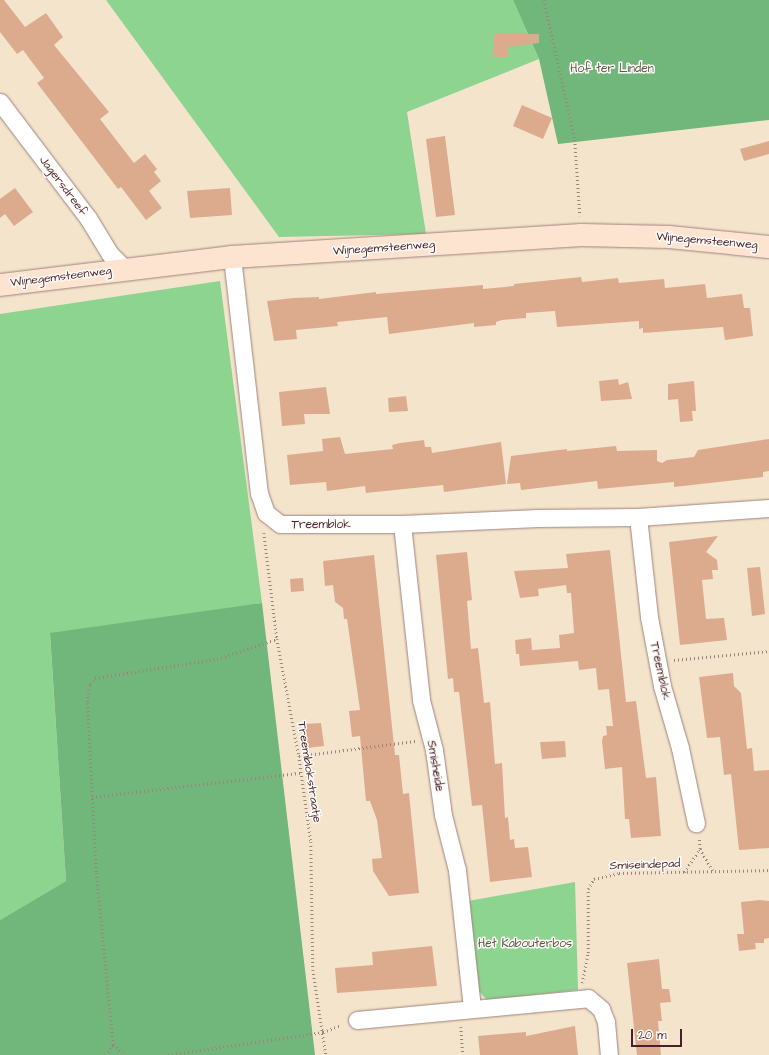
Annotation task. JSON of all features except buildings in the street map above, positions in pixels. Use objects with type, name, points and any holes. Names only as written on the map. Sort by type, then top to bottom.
[{"type":"street","name":"Jagersdreef","points":[[0,102],[88,218],[110,254],[125,269]]},
{"type":"street","name":"Wijnegemsteenweg","points":[[0,285],[232,257],[581,235],[669,237],[769,246]]},
{"type":"street","name":"Treemblok","points":[[232,257],[259,493],[266,513],[280,524],[291,526],[402,524],[538,518],[638,517],[769,508]]},
{"type":"street","name":"Treemblok","points":[[638,517],[649,617],[657,660],[696,823]]},
{"type":"street","name":"Smisheide","points":[[402,524],[422,700],[430,736],[443,815],[457,870],[467,1008]]},
{"type":"street","points":[[357,1020],[580,997],[588,998],[601,1009],[606,1022],[609,1055]]},
{"type":"path","points":[[544,0],[575,140],[581,235]]},
{"type":"path","name":"Treemblokstraatje","points":[[264,531],[276,639],[299,756],[310,842],[313,970],[326,1055]]},
{"type":"path","points":[[105,1055],[113,1045],[96,872],[87,702],[90,684],[95,678],[217,660],[276,639]]},
{"type":"path","points":[[657,660],[681,660],[769,651]]},
{"type":"path","points":[[299,756],[418,741],[430,736]]},
{"type":"path","points":[[92,797],[301,773]]},
{"type":"path","points":[[696,823],[700,849],[714,872]]},
{"type":"path","points":[[683,872],[700,849]]},
{"type":"path","name":"Smiseindepad","points":[[580,997],[588,953],[588,889],[594,879],[619,873],[769,870]]},
{"type":"path","points":[[463,1055],[467,1008]]},
{"type":"path","points":[[168,1055],[323,1032]]},
{"type":"path","points":[[113,1045],[126,1055]]},
{"type":"green space","points":[[106,0],[513,0],[539,59],[407,112],[426,234],[279,237]]},
{"type":"green space","name":"Hof ter Linden","points":[[513,0],[769,0],[769,120],[558,144],[539,59]]},
{"type":"green space","points":[[220,281],[262,603],[50,634],[66,881],[0,920],[0,314]]},
{"type":"green space","points":[[262,603],[315,1055],[0,1055],[0,920],[66,881],[50,633]]},
{"type":"green space","name":"Het Kabouterbos","points":[[575,882],[578,990],[487,1000],[477,989],[468,901]]}]
